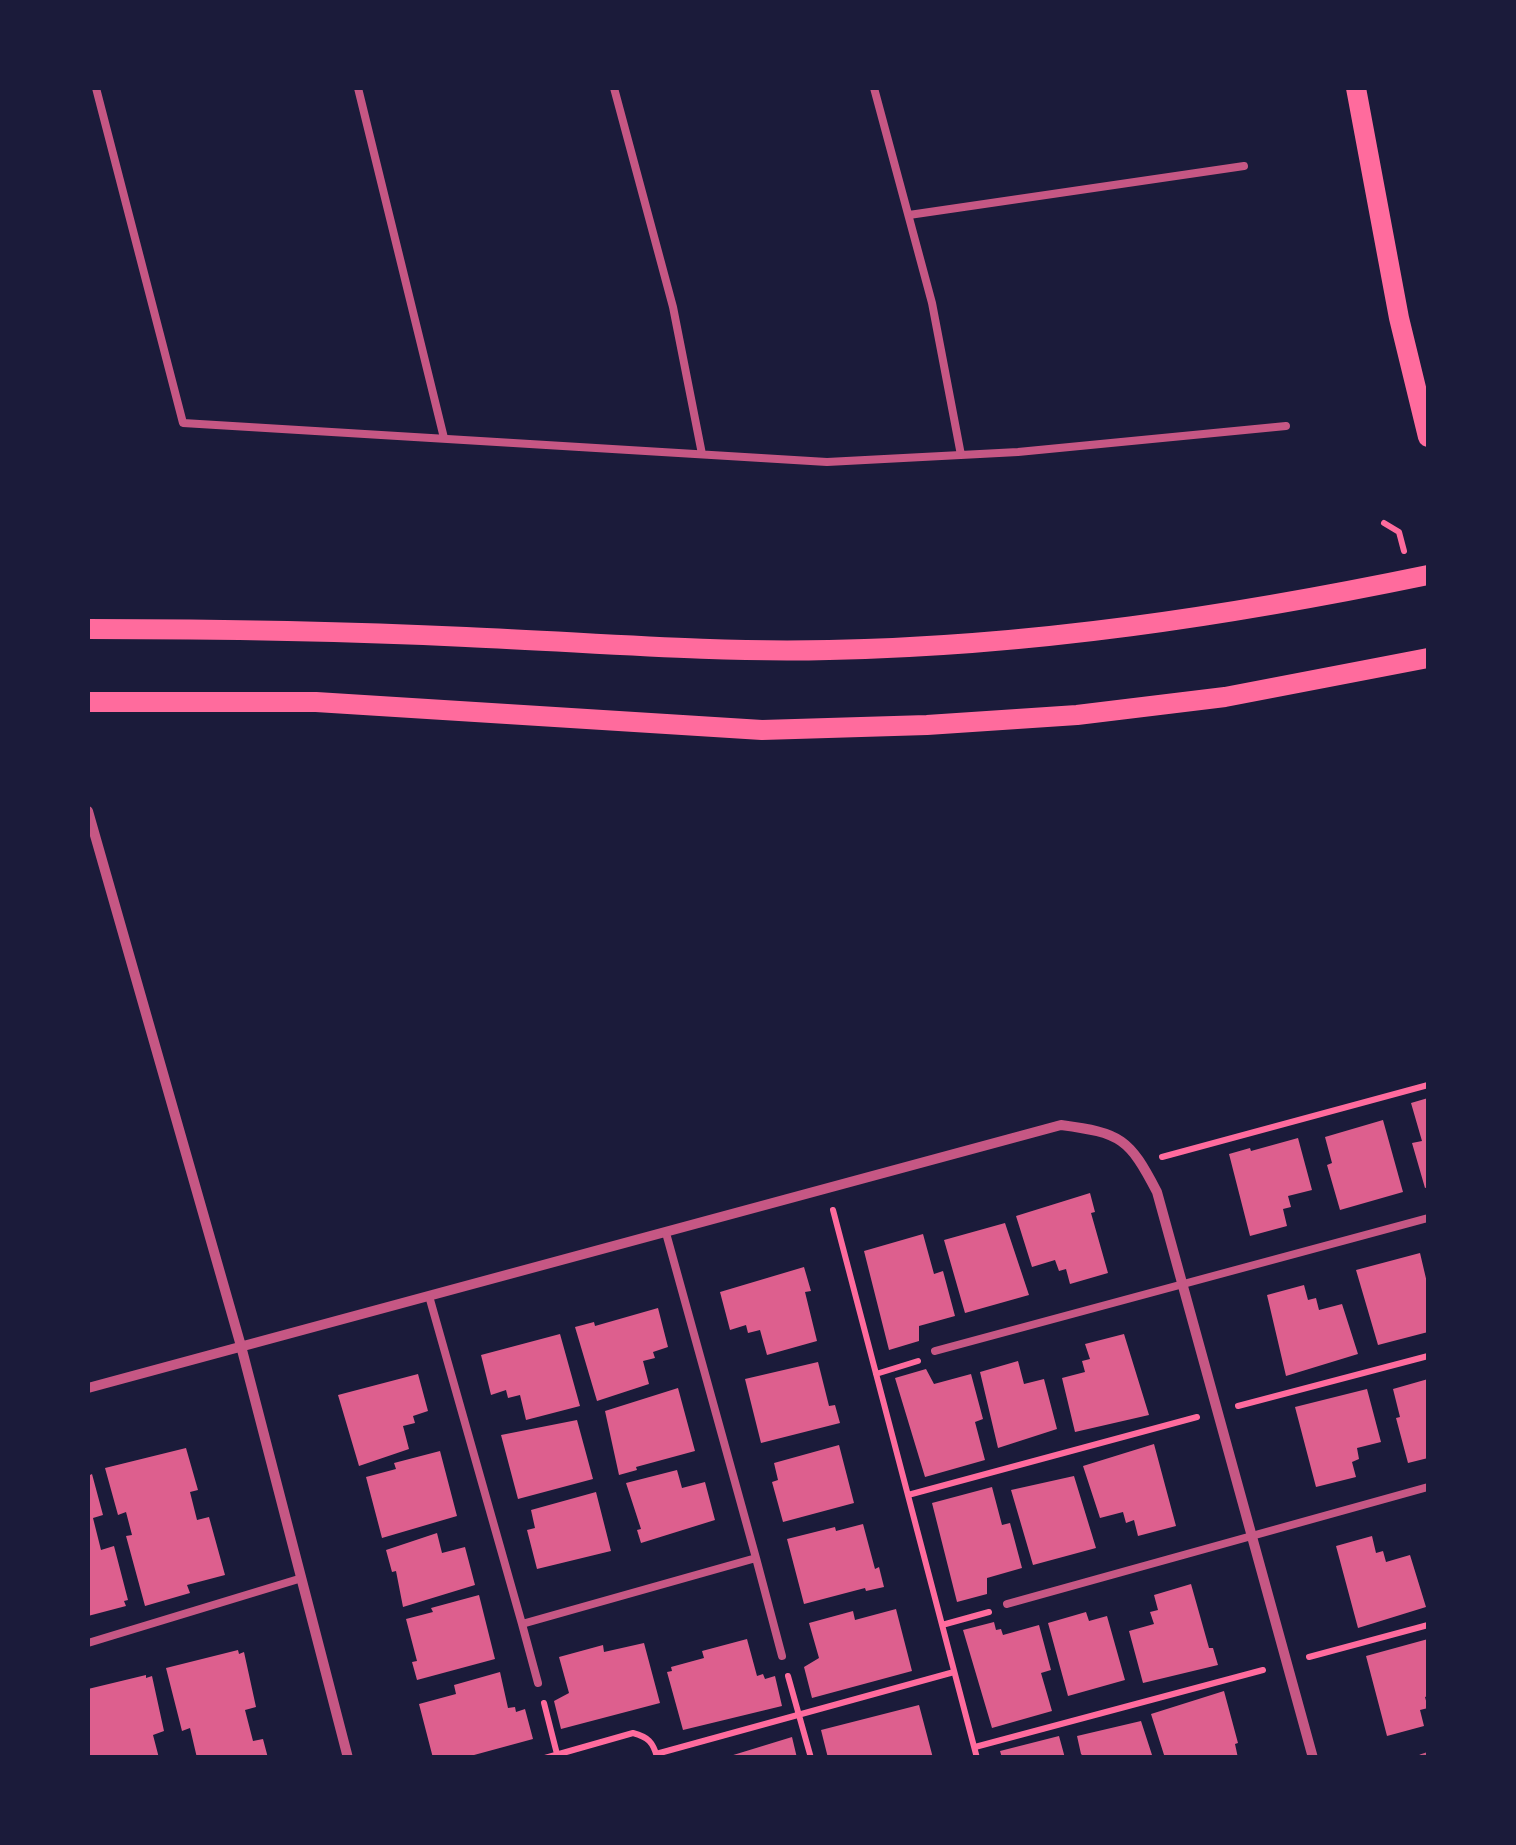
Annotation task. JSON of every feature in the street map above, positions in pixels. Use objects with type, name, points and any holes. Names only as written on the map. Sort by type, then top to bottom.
[{"type":"main road","points":[[1356,88],[1399,318],[1428,438]]},
{"type":"main road","points":[[88,630],[286,629],[645,647],[828,650],[1102,632],[1221,615],[1428,575]]},
{"type":"main road","points":[[88,702],[316,702],[762,730],[909,726],[1077,715],[1226,697],[1428,658]]},
{"type":"street","points":[[88,811],[241,1346],[348,1758]]},
{"type":"street","points":[[88,1388],[1062,1126],[1106,1131],[1134,1152],[1157,1192],[1313,1758]]},
{"type":"lane","points":[[96,88],[182,423],[828,462],[960,455],[1286,426]]},
{"type":"lane","points":[[358,88],[444,438]]},
{"type":"lane","points":[[614,88],[673,307],[702,454]]},
{"type":"lane","points":[[874,88],[932,303],[960,455]]},
{"type":"lane","points":[[909,216],[1244,166]]},
{"type":"lane","points":[[935,1351],[1428,1218]]},
{"type":"lane","points":[[666,1233],[782,1656]]},
{"type":"lane","points":[[429,1296],[538,1683]]},
{"type":"lane","points":[[1007,1604],[1428,1488]]},
{"type":"lane","points":[[522,1624],[756,1558]]},
{"type":"lane","points":[[88,1643],[302,1578]]},
{"type":"path","points":[[1142,1162],[1428,1085]]},
{"type":"path","points":[[828,1189],[977,1758]]},
{"type":"path","points":[[876,1374],[922,1360],[935,1351]]},
{"type":"path","points":[[908,1495],[1428,1356]]},
{"type":"path","points":[[942,1625],[1007,1604]]},
{"type":"path","points":[[974,1746],[1428,1625]]},
{"type":"path","points":[[782,1656],[812,1758]]},
{"type":"path","points":[[545,1758],[633,1733],[645,1736],[654,1745],[657,1756],[954,1672]]},
{"type":"path","points":[[538,1683],[557,1754]]},
{"type":"building","points":[[1428,1098],[1425,1188],[1412,1143],[1422,1141],[1411,1103]]},
{"type":"building","points":[[1383,1120],[1403,1192],[1340,1210],[1327,1165],[1332,1163],[1325,1137]]},
{"type":"building","points":[[1298,1138],[1312,1190],[1288,1196],[1291,1207],[1283,1209],[1287,1226],[1250,1236],[1229,1154]]},
{"type":"building","points":[[1090,1193],[1095,1212],[1091,1213],[1108,1273],[1070,1284],[1066,1269],[1059,1271],[1055,1260],[1032,1267],[1016,1216]]},
{"type":"building","points":[[1005,1223],[1029,1295],[965,1313],[944,1240]]},
{"type":"building","points":[[923,1234],[934,1274],[943,1271],[955,1316],[919,1326],[919,1341],[889,1350],[864,1251]]},
{"type":"building","points":[[1420,1253],[1428,1287],[1428,1332],[1378,1345],[1356,1270]]},
{"type":"building","points":[[804,1267],[811,1291],[805,1292],[817,1341],[767,1355],[760,1330],[748,1333],[746,1325],[730,1330],[720,1292]]},
{"type":"building","points":[[1304,1285],[1308,1300],[1316,1298],[1319,1310],[1342,1304],[1358,1354],[1286,1376],[1267,1295]]},
{"type":"building","points":[[658,1308],[668,1347],[653,1352],[655,1358],[643,1361],[649,1384],[597,1401],[575,1327],[594,1322],[595,1326]]},
{"type":"building","points":[[560,1334],[580,1406],[526,1420],[520,1395],[508,1398],[506,1390],[491,1395],[481,1355]]},
{"type":"building","points":[[1124,1334],[1149,1415],[1075,1432],[1062,1378],[1085,1372],[1082,1361],[1090,1359],[1085,1344]]},
{"type":"building","points":[[1018,1361],[1024,1384],[1044,1379],[1057,1429],[998,1448],[980,1372]]},
{"type":"building","points":[[818,1362],[829,1406],[835,1405],[840,1423],[761,1443],[745,1379]]},
{"type":"building","points":[[926,1369],[934,1384],[971,1374],[983,1419],[975,1422],[985,1460],[925,1477],[895,1378]]},
{"type":"building","points":[[418,1374],[428,1411],[413,1416],[415,1423],[403,1426],[409,1449],[359,1466],[338,1395]]},
{"type":"building","points":[[1428,1379],[1428,1458],[1408,1463],[1393,1389]]},
{"type":"building","points":[[678,1388],[695,1451],[619,1475],[605,1411]]},
{"type":"building","points":[[1367,1389],[1381,1442],[1357,1448],[1359,1459],[1352,1462],[1356,1477],[1316,1487],[1295,1407]]},
{"type":"building","points":[[577,1420],[593,1479],[518,1499],[501,1435]]},
{"type":"building","points":[[1154,1444],[1176,1526],[1138,1536],[1134,1520],[1126,1523],[1123,1512],[1100,1518],[1083,1466]]},
{"type":"building","points":[[839,1445],[854,1503],[783,1522],[772,1482],[778,1480],[774,1463]]},
{"type":"building","points":[[186,1448],[198,1490],[190,1492],[197,1520],[209,1517],[225,1575],[187,1585],[190,1593],[145,1606],[126,1536],[132,1535],[126,1512],[118,1515],[105,1468]]},
{"type":"building","points":[[440,1451],[457,1516],[382,1538],[366,1477],[396,1469],[394,1463]]},
{"type":"building","points":[[677,1470],[682,1488],[705,1482],[715,1520],[641,1543],[637,1530],[641,1529],[626,1483]]},
{"type":"building","points":[[92,1474],[103,1515],[93,1518],[101,1550],[114,1546],[128,1600],[124,1601],[126,1606],[88,1616],[88,1476]]},
{"type":"building","points":[[1074,1476],[1096,1548],[1033,1565],[1011,1490]]},
{"type":"building","points":[[992,1487],[1002,1525],[1010,1523],[1022,1568],[987,1578],[987,1594],[957,1602],[932,1503]]},
{"type":"building","points":[[596,1492],[611,1551],[537,1569],[527,1530],[535,1528],[531,1510]]},
{"type":"building","points":[[863,1524],[884,1587],[804,1604],[787,1539]]},
{"type":"building","points":[[437,1533],[442,1553],[465,1547],[475,1585],[403,1607],[396,1571],[392,1572],[386,1550]]},
{"type":"building","points":[[1372,1536],[1376,1553],[1383,1551],[1386,1562],[1410,1555],[1426,1607],[1358,1628],[1336,1546]]},
{"type":"building","points":[[1191,1584],[1209,1648],[1213,1648],[1218,1665],[1143,1683],[1129,1631],[1154,1624],[1150,1612],[1158,1610],[1154,1595]]},
{"type":"building","points":[[479,1595],[495,1659],[417,1680],[412,1662],[417,1661],[406,1619]]},
{"type":"building","points":[[896,1609],[912,1671],[812,1698],[804,1667],[819,1658],[809,1623],[853,1611],[855,1620]]},
{"type":"building","points":[[1086,1612],[1089,1621],[1107,1616],[1125,1680],[1068,1696],[1048,1623]]},
{"type":"building","points":[[994,1622],[1003,1635],[1039,1625],[1051,1670],[1041,1673],[1052,1711],[992,1728],[963,1630]]},
{"type":"building","points":[[747,1639],[757,1676],[775,1676],[782,1706],[683,1730],[667,1672],[672,1671],[671,1667],[704,1658],[702,1651]]},
{"type":"building","points":[[1428,1639],[1428,1708],[1420,1710],[1424,1726],[1387,1736],[1366,1656]]},
{"type":"building","points":[[644,1643],[660,1703],[561,1729],[554,1701],[569,1693],[559,1657],[603,1645],[604,1652]]},
{"type":"building","points":[[238,1650],[239,1654],[244,1652],[256,1707],[245,1710],[253,1741],[263,1739],[268,1758],[197,1758],[190,1728],[182,1731],[166,1668]]},
{"type":"building","points":[[500,1672],[508,1708],[515,1707],[516,1712],[525,1709],[533,1739],[463,1758],[433,1758],[419,1704],[456,1694],[454,1685]]},
{"type":"building","points":[[152,1676],[164,1731],[153,1735],[159,1758],[89,1755],[88,1689]]},
{"type":"building","points":[[1224,1691],[1238,1743],[1238,1758],[1165,1758],[1151,1714]]},
{"type":"building","points":[[919,1705],[933,1758],[828,1758],[821,1730]]},
{"type":"building","points":[[1141,1721],[1153,1758],[1085,1758],[1081,1754],[1077,1736]]},
{"type":"building","points":[[1059,1736],[1065,1758],[1002,1758],[1000,1751]]},
{"type":"building","points":[[792,1737],[797,1758],[730,1758],[730,1756]]}]
